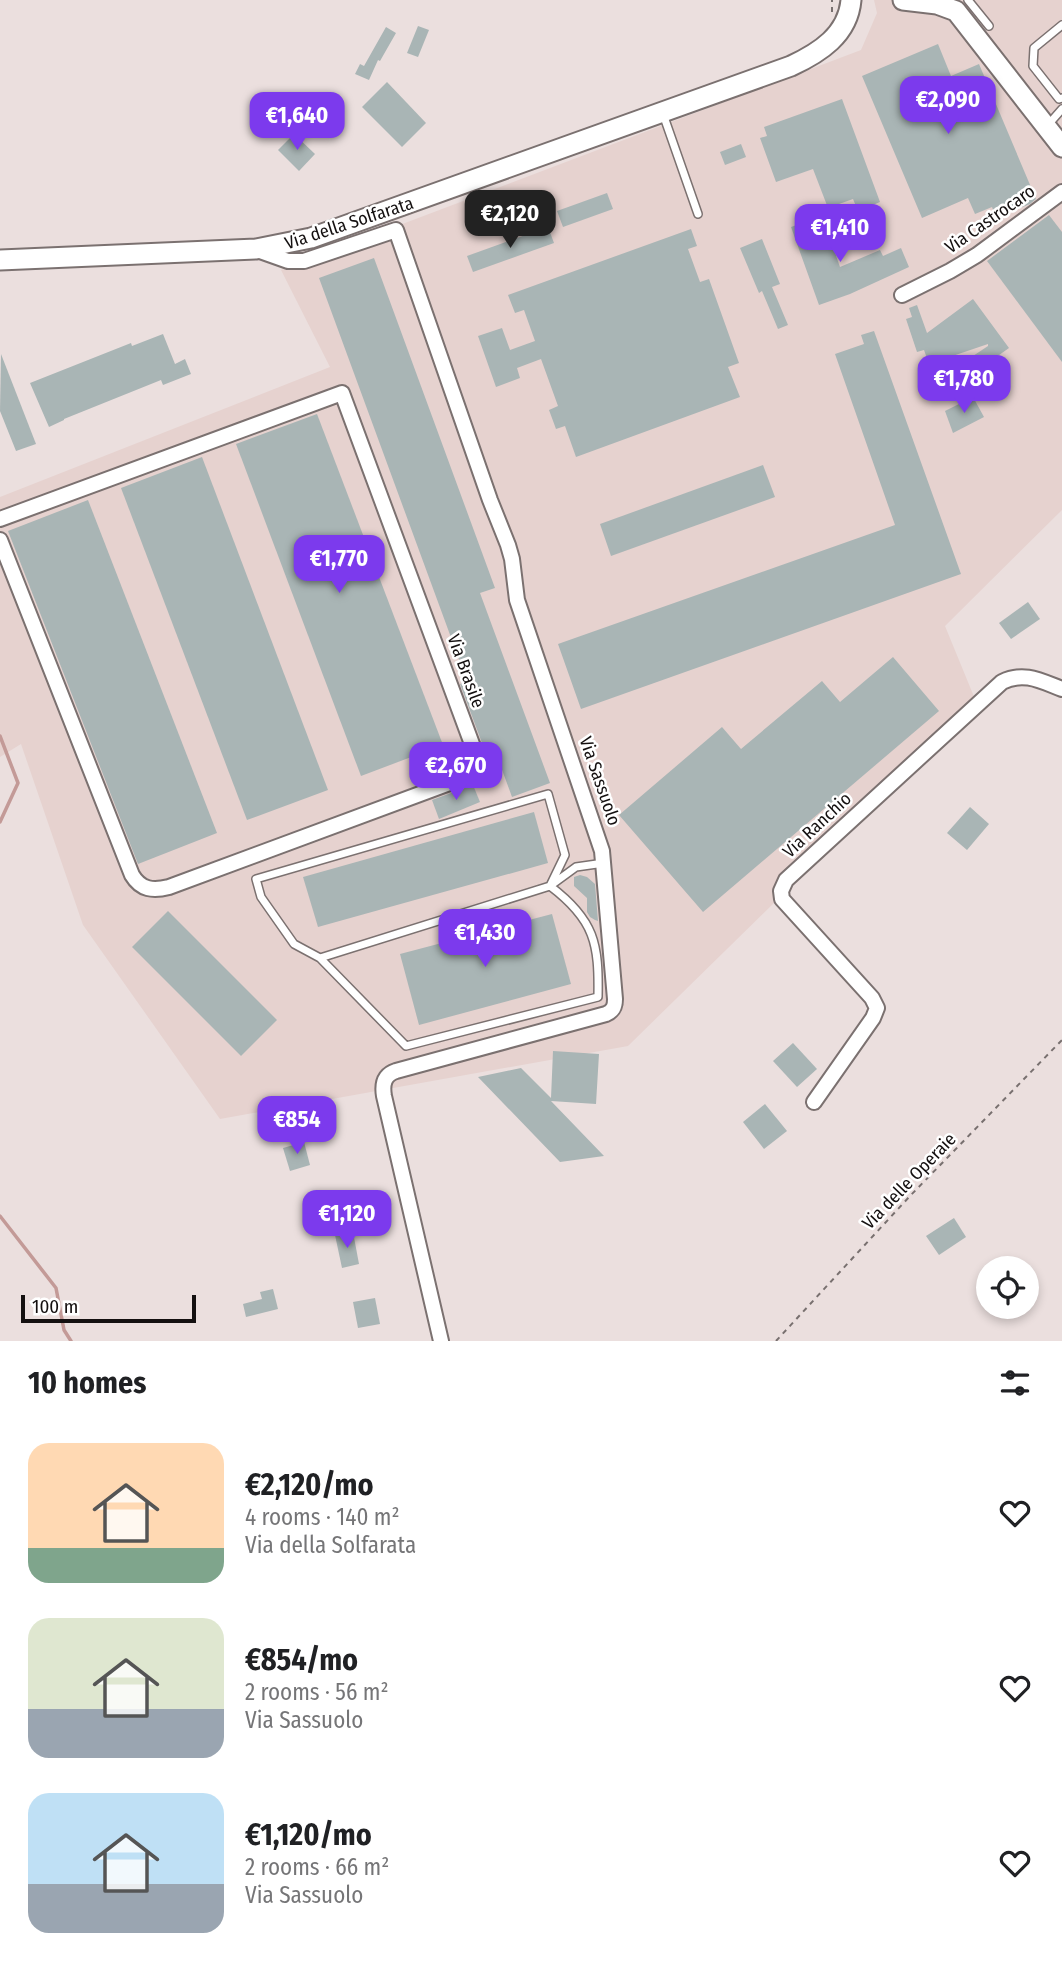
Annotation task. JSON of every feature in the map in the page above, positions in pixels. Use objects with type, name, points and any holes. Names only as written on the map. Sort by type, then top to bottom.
[{"type":"main road","name":"Via della Solfarata","points":[[0,260],[256,249],[311,238],[770,75],[823,49],[842,29],[851,0]]},
{"type":"main road","points":[[903,0],[937,4],[956,11],[1062,147]]},
{"type":"street","name":"Via Castrocaro","points":[[902,295],[977,254],[1062,192]]},
{"type":"street","name":"Via Sassuolo","points":[[256,249],[288,261],[304,261],[396,230],[508,545],[517,600],[597,832],[604,863],[615,999],[615,1006],[611,1011],[396,1071],[384,1079],[384,1096],[441,1341]]},
{"type":"street","name":"Via Brasile","points":[[0,519],[342,393],[482,771],[169,887],[143,887],[132,875],[0,540]]},
{"type":"street","name":"Via Ranchio","points":[[814,1102],[873,1018],[877,1008],[874,1001],[782,899],[781,891],[786,880],[1002,682],[1016,677],[1028,677],[1062,689]]},
{"type":"lane","points":[[968,0],[989,26]]},
{"type":"lane","points":[[1062,25],[1034,48],[1033,66],[1059,99],[1062,98]]},
{"type":"lane","points":[[1046,126],[1062,109]]},
{"type":"lane","points":[[663,113],[698,214]]},
{"type":"lane","points":[[548,794],[565,855],[550,886],[567,899],[592,933],[598,964],[598,997],[406,1046],[320,958],[294,944],[261,897],[256,879],[548,794]]},
{"type":"lane","points":[[320,958],[550,886],[576,867],[604,863]]},
{"type":"path","name":"Via delle Operaie","points":[[776,1341],[910,1196],[1062,1040]]},
{"type":"shaded area","points":[[874,0],[1062,0],[1062,510],[945,626],[977,704],[628,1046],[220,1119],[83,925],[21,744],[0,757],[0,497],[330,367],[281,270],[861,50],[877,13]]},
{"type":"building","points":[[418,26],[429,30],[418,57],[407,53]]},
{"type":"building","points":[[386,27],[396,33],[380,61],[378,60],[369,80],[355,74],[360,64],[364,66]]},
{"type":"building","points":[[938,44],[951,76],[979,64],[1036,199],[1030,204],[996,218],[992,207],[975,214],[968,198],[922,218],[862,76]]},
{"type":"building","points":[[387,82],[426,123],[402,147],[362,107]]},
{"type":"building","points":[[842,99],[880,202],[858,211],[853,199],[828,208],[813,169],[776,182],[760,138],[767,136],[764,127]]},
{"type":"building","points":[[294,134],[315,154],[299,171],[278,150]]},
{"type":"building","points":[[741,144],[746,157],[725,165],[720,152]]},
{"type":"building","points":[[607,193],[613,209],[563,227],[557,211]]},
{"type":"building","points":[[1049,215],[1062,232],[1062,362],[987,261]]},
{"type":"building","points":[[822,216],[840,267],[880,250],[883,256],[901,248],[909,267],[819,305],[791,227]]},
{"type":"building","points":[[548,227],[554,243],[473,272],[467,256]]},
{"type":"building","points":[[691,229],[697,246],[688,249],[700,282],[709,279],[739,363],[728,367],[740,397],[576,457],[565,426],[556,429],[549,410],[558,406],[541,359],[517,368],[520,378],[496,387],[478,336],[502,328],[510,350],[535,341],[524,310],[515,313],[508,295]]},
{"type":"building","points":[[762,239],[780,284],[772,287],[788,325],[778,329],[740,248]]},
{"type":"building","points":[[374,258],[495,588],[480,593],[550,783],[512,797],[494,748],[485,751],[460,684],[467,681],[319,278]]},
{"type":"building","points":[[973,299],[1009,348],[951,389],[943,376],[988,344],[929,364],[924,350],[917,352],[906,319],[912,317],[909,308],[917,305],[927,333]]},
{"type":"building","points":[[874,331],[961,574],[581,709],[558,644],[895,525],[835,354],[864,344],[861,335]]},
{"type":"building","points":[[163,334],[175,364],[185,359],[191,374],[163,385],[161,380],[49,427],[30,383],[131,343],[132,346]]},
{"type":"building","points":[[1,354],[36,444],[16,451],[0,411]]},
{"type":"building","points":[[973,397],[984,417],[953,433],[945,411]]},
{"type":"building","points":[[317,414],[443,745],[361,776],[236,444]]},
{"type":"building","points":[[202,457],[328,790],[247,820],[121,488]]},
{"type":"building","points":[[763,465],[775,497],[611,556],[600,524]]},
{"type":"building","points":[[88,500],[217,833],[138,864],[8,531]]},
{"type":"building","points":[[1028,602],[1040,619],[1011,639],[999,623]]},
{"type":"building","points":[[893,657],[939,711],[703,912],[619,815],[722,727],[741,749],[822,681],[840,702]]},
{"type":"building","points":[[473,785],[480,802],[439,819],[432,800]]},
{"type":"building","points":[[970,807],[989,824],[967,850],[947,833]]},
{"type":"building","points":[[534,812],[548,863],[318,927],[303,877]]},
{"type":"building","points":[[580,875],[595,884],[598,921],[590,917],[587,912],[587,898],[574,886],[574,877]]},
{"type":"building","points":[[168,911],[277,1020],[241,1056],[132,947]]},
{"type":"building","points":[[552,914],[571,984],[419,1025],[400,954]]},
{"type":"building","points":[[793,1043],[817,1069],[797,1087],[773,1061]]},
{"type":"building","points":[[553,1051],[599,1054],[596,1104],[551,1101],[604,1156],[560,1162],[478,1077],[521,1068],[551,1098]]},
{"type":"building","points":[[765,1104],[787,1131],[764,1149],[743,1122]]},
{"type":"building","points":[[304,1142],[310,1165],[290,1171],[283,1148]]},
{"type":"building","points":[[954,1218],[966,1237],[939,1255],[926,1236]]},
{"type":"building","points":[[353,1232],[359,1264],[342,1268],[335,1235]]},
{"type":"building","points":[[273,1289],[278,1309],[246,1317],[243,1304],[262,1299],[260,1292]]},
{"type":"building","points":[[375,1298],[380,1324],[358,1328],[353,1302]]},
{"type":"waterway","points":[[0,736],[18,783],[0,822]]},
{"type":"waterway","points":[[0,1216],[56,1288],[64,1330],[71,1341]]}]
